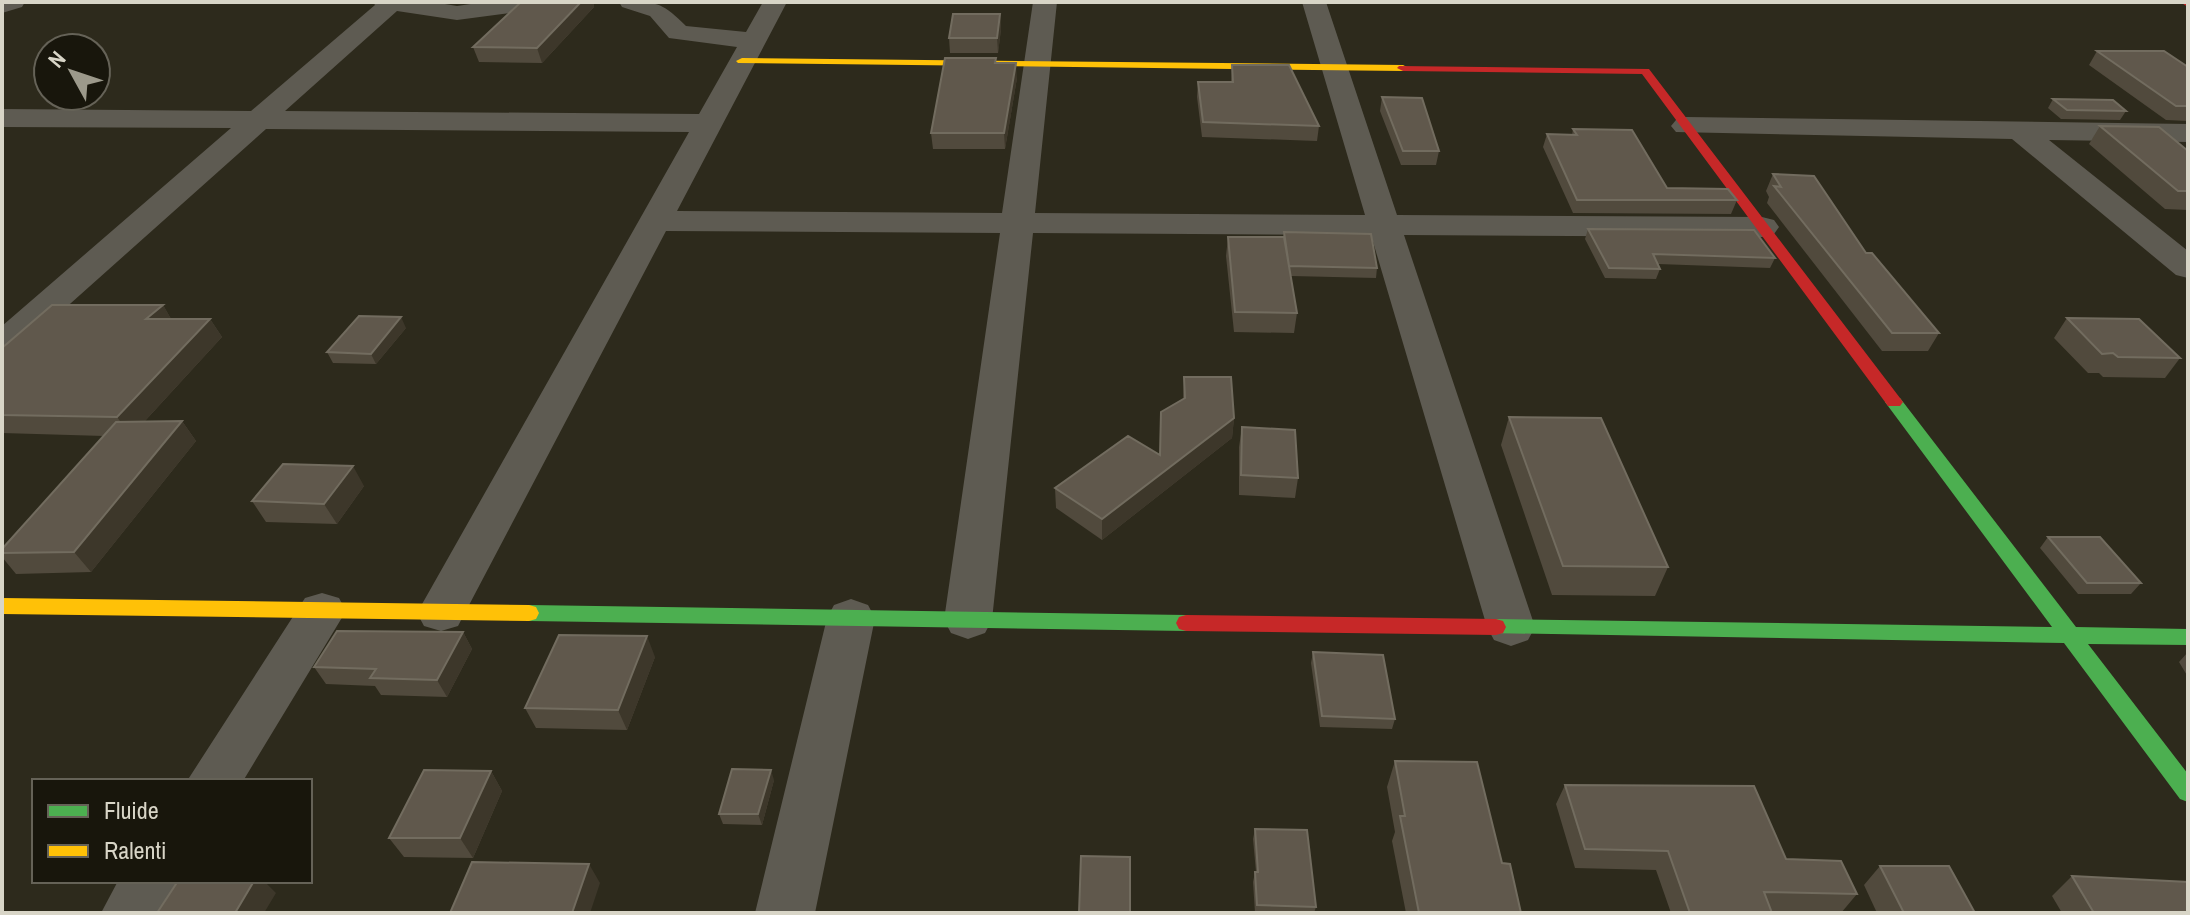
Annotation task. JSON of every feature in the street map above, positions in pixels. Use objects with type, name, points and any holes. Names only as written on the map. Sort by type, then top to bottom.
[{"type":"street","points":[[2,6],[13,2]]},
{"type":"street","points":[[2,345],[390,3],[457,13],[540,2]]},
{"type":"street","points":[[631,2],[659,11],[678,33],[748,51],[1037,64],[1645,71],[2188,792]]},
{"type":"street","points":[[441,613],[775,2]]},
{"type":"street","points":[[968,620],[1045,2]]},
{"type":"street","points":[[1314,2],[1511,627]]},
{"type":"street","points":[[2,118],[708,123]]},
{"type":"street","points":[[1686,126],[2188,133]]},
{"type":"street","points":[[2020,131],[2188,268]]},
{"type":"street","points":[[655,221],[1762,227]]},
{"type":"street","points":[[2,606],[2188,637]]},
{"type":"street","points":[[215,779],[322,611]]},
{"type":"street","points":[[785,913],[851,618]]},
{"type":"street","points":[[131,913],[150,883]]},
{"type":"building","points":[[521,2],[581,2],[537,48],[473,47]]},
{"type":"building","points":[[953,14],[1000,14],[997,38],[949,38]]},
{"type":"building","points":[[2097,51],[2164,51],[2188,67],[2188,106],[2176,106]]},
{"type":"building","points":[[945,58],[996,58],[995,63],[1016,63],[1004,133],[931,133]]},
{"type":"building","points":[[1232,65],[1289,65],[1319,126],[1203,122],[1198,82],[1233,82]]},
{"type":"building","points":[[1382,97],[1422,98],[1439,151],[1403,151]]},
{"type":"building","points":[[2053,99],[2113,100],[2126,111],[2067,110]]},
{"type":"building","points":[[2100,126],[2159,127],[2188,151],[2188,191],[2178,191]]},
{"type":"building","points":[[1573,129],[1632,130],[1667,188],[1728,189],[1737,200],[1577,200],[1547,134],[1577,135]]},
{"type":"building","points":[[1773,174],[1814,176],[1866,253],[1872,253],[1939,333],[1892,333],[1774,186],[1781,187]]},
{"type":"building","points":[[1588,229],[1754,230],[1775,258],[1653,254],[1660,269],[1609,268]]},
{"type":"building","points":[[1284,232],[1371,234],[1377,268],[1289,266]]},
{"type":"building","points":[[1228,237],[1284,237],[1297,313],[1235,312]]},
{"type":"building","points":[[52,305],[163,305],[146,319],[210,319],[117,417],[2,415],[2,348]]},
{"type":"building","points":[[359,316],[401,317],[371,354],[327,352]]},
{"type":"building","points":[[2067,318],[2139,319],[2180,358],[2102,354]]},
{"type":"building","points":[[1184,377],[1231,377],[1234,418],[1102,519],[1055,488],[1128,436],[1160,455],[1161,412],[1185,398]]},
{"type":"building","points":[[1509,417],[1601,418],[1668,567],[1563,566]]},
{"type":"building","points":[[182,421],[74,552],[2,553],[2,549],[116,422]]},
{"type":"building","points":[[1242,427],[1295,430],[1298,478],[1241,475]]},
{"type":"building","points":[[283,464],[353,466],[324,504],[252,501]]},
{"type":"building","points":[[2048,537],[2100,537],[2141,583],[2087,583]]},
{"type":"building","points":[[337,631],[463,632],[437,680],[370,678],[376,669],[314,667]]},
{"type":"building","points":[[559,635],[647,636],[618,710],[525,708]]},
{"type":"building","points":[[1313,652],[1383,655],[1395,719],[1322,716]]},
{"type":"building","points":[[1395,761],[1477,762],[1502,863],[1510,864],[1521,913],[1419,913],[1400,816],[1405,816]]},
{"type":"building","points":[[732,769],[771,770],[758,814],[719,814]]},
{"type":"building","points":[[424,770],[491,771],[460,838],[389,838]]},
{"type":"building","points":[[1565,785],[1754,786],[1786,859],[1841,861],[1857,894],[1764,892],[1772,913],[1690,913],[1668,851],[1585,849]]},
{"type":"building","points":[[1255,829],[1307,830],[1316,907],[1257,905]]},
{"type":"building","points":[[1081,856],[1130,857],[1130,913],[1079,913]]},
{"type":"building","points":[[472,862],[589,864],[572,913],[450,913]]},
{"type":"building","points":[[1880,866],[1949,866],[1975,913],[1904,913]]},
{"type":"building","points":[[2072,876],[2188,882],[2188,913],[2094,913]]},
{"type":"building","points":[[177,883],[253,883],[235,913],[157,913]]},
{"type":"traffic: fast","points":[[1894,402],[2188,792]]},
{"type":"traffic: fast","points":[[529,613],[1186,623]]},
{"type":"traffic: fast","points":[[1496,627],[2188,637]]},
{"type":"traffic: slow","points":[[742,61],[1403,68]]},
{"type":"traffic: slow","points":[[2,606],[529,613]]},
{"type":"traffic: jam","points":[[1403,68],[1645,71],[1894,402]]},
{"type":"traffic: jam","points":[[1186,623],[1496,627]]}]
